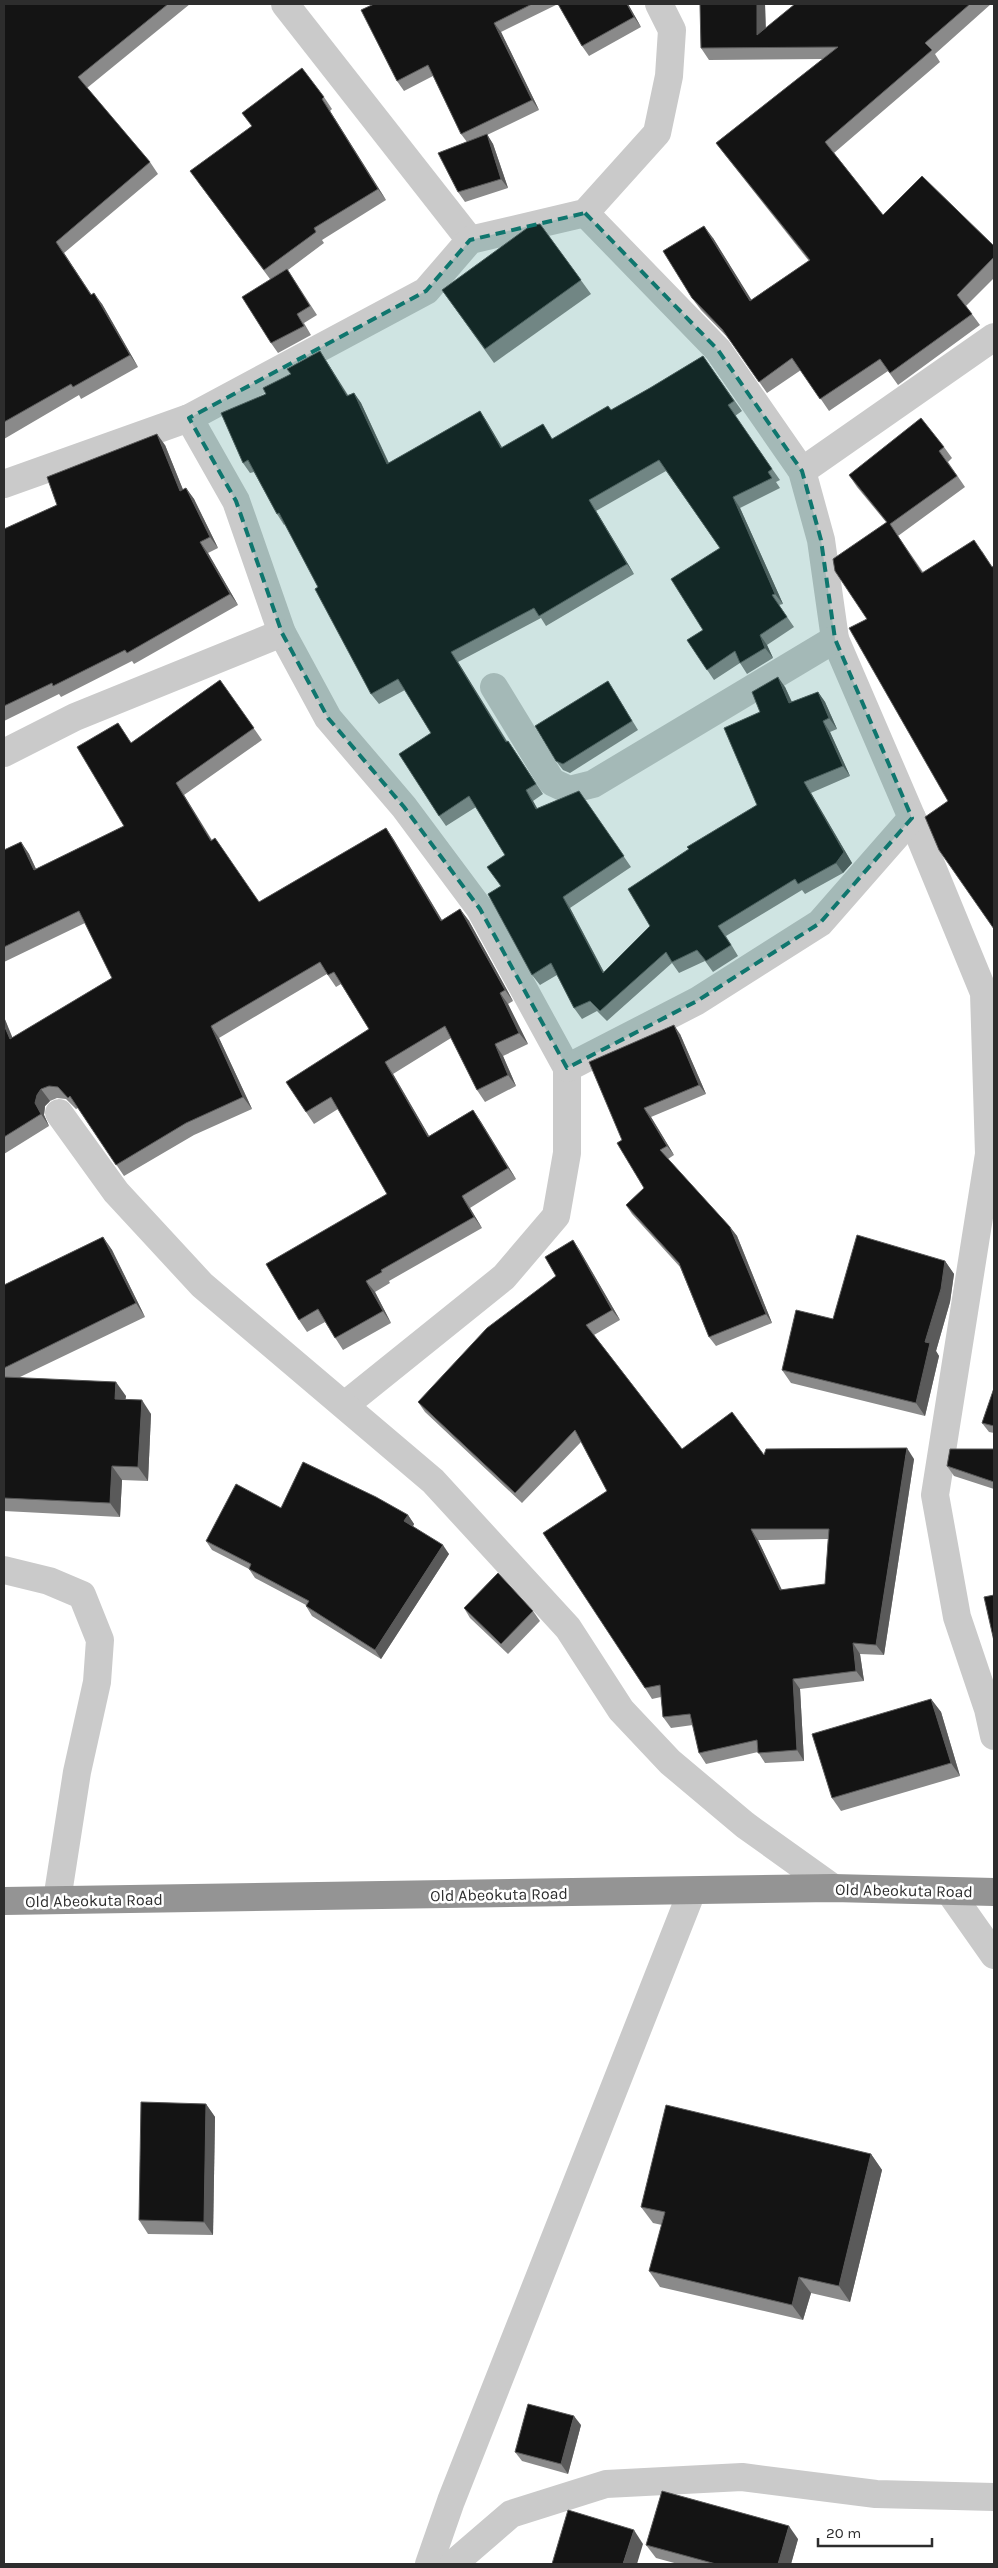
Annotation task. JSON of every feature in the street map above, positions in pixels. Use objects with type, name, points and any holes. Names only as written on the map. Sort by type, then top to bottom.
[{"type":"highway","name":"Old Abeokuta Road","points":[[4,1901],[833,1888],[994,1892]]},
{"type":"street","points":[[285,4],[470,240]]},
{"type":"street","points":[[4,484],[189,418],[426,291],[470,240],[585,213],[657,134],[669,76],[672,30],[659,4]]},
{"type":"street","points":[[585,213],[718,350],[802,471],[821,540],[835,639],[912,818],[984,993],[989,1154],[934,1495],[956,1617],[988,1709],[994,1736]]},
{"type":"street","points":[[802,471],[994,336]]},
{"type":"street","points":[[189,418],[236,501],[282,632],[328,718],[404,807],[480,909],[567,1068],[568,1152],[556,1216],[504,1277],[345,1405]]},
{"type":"street","points":[[4,753],[75,717],[282,632]]},
{"type":"street","points":[[494,688],[552,782],[569,790],[593,784],[835,639]]},
{"type":"street","points":[[567,1068],[697,1001],[820,923],[912,818]]},
{"type":"street","points":[[59,1113],[116,1192],[202,1285],[433,1481],[561,1621],[621,1710],[670,1762],[744,1825],[833,1888]]},
{"type":"street","points":[[4,1570],[49,1581],[82,1595],[100,1640],[97,1682],[77,1772],[57,1900]]},
{"type":"street","points":[[429,2564],[451,2501],[692,1891]]},
{"type":"street","points":[[949,1891],[994,1955]]},
{"type":"street","points":[[453,2564],[511,2514],[606,2484],[742,2477],[876,2494],[994,2497]]},
{"type":"highlighted area","points":[[585,213],[718,350],[802,471],[821,540],[835,639],[912,818],[820,923],[697,1001],[567,1068],[480,909],[404,807],[328,718],[282,633],[236,501],[189,418],[426,291],[470,240]]},
{"type":"building","points":[[4,4],[168,4],[78,77],[150,162],[56,242],[91,295],[94,293],[130,355],[73,387],[71,384],[4,422]]},
{"type":"building","points":[[374,4],[532,4],[494,23],[532,100],[461,134],[428,65],[397,81],[361,10]]},
{"type":"building","points":[[558,4],[627,4],[634,17],[582,46]]},
{"type":"building","points":[[700,4],[757,4],[757,35],[795,4],[970,4],[925,43],[932,50],[825,142],[883,215],[922,176],[994,246],[994,257],[957,295],[972,314],[890,373],[880,359],[820,399],[792,358],[759,382],[722,329],[692,298],[663,251],[704,226],[750,301],[810,260],[716,143],[838,47],[701,48]]},
{"type":"building","points":[[302,68],[324,97],[322,99],[378,189],[314,228],[316,232],[264,270],[190,171],[252,126],[242,113]]},
{"type":"building","points":[[487,134],[501,179],[458,192],[438,153]]},
{"type":"building","points":[[540,224],[581,280],[485,349],[442,290],[530,226]]},
{"type":"building","points":[[287,269],[310,306],[297,314],[304,326],[271,343],[242,297]]},
{"type":"building","points":[[320,351],[347,396],[354,393],[387,464],[480,411],[501,448],[543,424],[552,439],[608,406],[611,410],[703,356],[734,401],[728,405],[772,469],[768,472],[772,478],[733,497],[775,594],[772,595],[787,617],[760,635],[765,648],[740,663],[735,651],[707,670],[687,640],[703,630],[671,579],[720,548],[659,460],[589,500],[627,564],[539,616],[534,608],[451,652],[506,742],[508,741],[536,784],[526,790],[536,809],[579,791],[624,856],[563,897],[603,973],[650,926],[628,889],[689,849],[687,847],[757,805],[724,728],[760,712],[752,692],[778,677],[789,703],[818,692],[829,718],[823,721],[843,766],[804,782],[844,852],[836,863],[798,884],[795,879],[718,926],[731,945],[706,961],[697,950],[672,962],[666,952],[600,1011],[590,1001],[574,1008],[551,963],[532,975],[488,894],[501,886],[487,867],[505,855],[469,796],[439,816],[399,754],[431,733],[398,679],[371,694],[315,589],[318,587],[279,513],[277,514],[248,460],[243,463],[221,413],[266,394],[263,388],[291,374],[287,369]]},
{"type":"building","points":[[921,418],[944,447],[939,451],[957,476],[890,524],[922,573],[974,540],[992,567],[994,566],[994,929],[939,850],[925,817],[948,801],[849,628],[867,619],[835,571],[833,559],[887,522],[849,475]]},
{"type":"building","points":[[157,434],[180,491],[186,488],[210,537],[200,542],[230,594],[127,653],[125,650],[53,686],[52,683],[4,706],[4,529],[57,505],[47,477]]},
{"type":"building","points":[[220,680],[254,728],[176,783],[211,841],[215,838],[259,902],[386,828],[441,921],[460,909],[505,990],[500,993],[519,1033],[495,1044],[508,1075],[477,1090],[445,1026],[385,1062],[428,1137],[473,1110],[508,1168],[462,1196],[474,1217],[381,1270],[382,1272],[366,1281],[383,1311],[335,1338],[318,1309],[299,1320],[266,1264],[387,1194],[331,1097],[306,1112],[286,1082],[369,1029],[334,972],[328,975],[320,962],[211,1026],[243,1097],[186,1123],[116,1165],[70,1096],[68,1098],[58,1087],[49,1086],[41,1089],[35,1103],[41,1114],[4,1137],[4,1025],[10,1039],[112,978],[79,911],[4,947],[4,850],[21,842],[34,870],[124,826],[77,747],[118,723],[131,743]]},
{"type":"building","points":[[608,681],[632,721],[563,764],[556,761],[535,726]]},
{"type":"building","points":[[674,1025],[699,1085],[644,1108],[667,1146],[660,1150],[730,1227],[766,1314],[709,1337],[679,1263],[626,1205],[644,1188],[617,1143],[622,1140],[589,1062]]},
{"type":"building","points":[[857,1235],[945,1261],[941,1289],[925,1342],[930,1343],[916,1403],[782,1370],[796,1310],[833,1319]]},
{"type":"building","points":[[103,1237],[136,1303],[4,1368],[4,1285]]},
{"type":"building","points":[[573,1240],[612,1310],[586,1325],[682,1449],[732,1412],[764,1455],[766,1449],[907,1448],[876,1645],[853,1643],[856,1671],[793,1679],[797,1750],[758,1753],[757,1740],[699,1753],[690,1714],[663,1717],[660,1685],[645,1688],[543,1533],[607,1491],[575,1430],[515,1493],[418,1402],[487,1328],[556,1276],[545,1257]],"holes":[[[751,1529],[829,1529],[825,1584],[780,1590]]]},
{"type":"building","points":[[4,1377],[116,1382],[115,1399],[142,1400],[138,1467],[112,1466],[110,1503],[4,1498]]},
{"type":"building","points":[[994,1388],[994,1426],[982,1423]]},
{"type":"building","points":[[950,1449],[994,1449],[994,1482],[947,1466]]},
{"type":"building","points":[[303,1462],[376,1497],[408,1515],[404,1521],[443,1545],[375,1650],[306,1606],[309,1601],[249,1569],[251,1564],[206,1541],[236,1484],[281,1508]]},
{"type":"building","points":[[498,1573],[533,1611],[501,1644],[464,1608]]},
{"type":"building","points":[[994,1595],[994,1641],[984,1597]]},
{"type":"building","points":[[931,1699],[951,1763],[832,1798],[812,1734]]},
{"type":"building","points":[[141,2102],[206,2104],[204,2222],[139,2220]]},
{"type":"building","points":[[666,2105],[871,2154],[839,2286],[799,2277],[792,2305],[649,2271],[665,2212],[641,2207]]},
{"type":"building","points":[[528,2404],[574,2416],[561,2464],[515,2452]]},
{"type":"building","points":[[662,2491],[789,2526],[778,2564],[716,2564],[646,2545]]},
{"type":"building","points":[[568,2510],[634,2530],[623,2564],[552,2564]]}]
